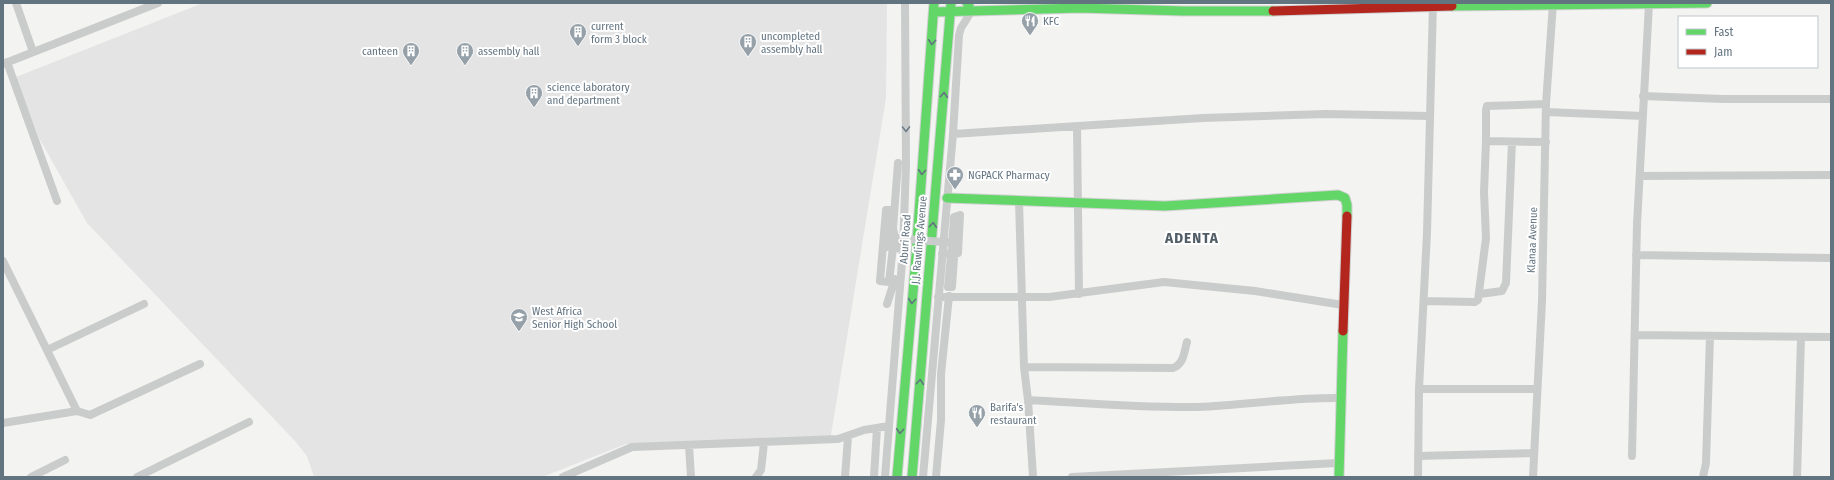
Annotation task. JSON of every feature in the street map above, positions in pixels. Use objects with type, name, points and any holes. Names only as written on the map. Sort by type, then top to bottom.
[{"type":"main road","points":[[934,7],[969,7],[989,10],[1707,3]]},
{"type":"main road","name":"Aburi Road","points":[[897,477],[915,269],[934,7]]},
{"type":"main road","name":"J.J. Rawlings Avenue","points":[[912,477],[951,7]]},
{"type":"main road","points":[[938,164],[950,165]]},
{"type":"main road","points":[[947,198],[1165,206],[1338,195],[1342,196],[1346,200],[1347,205],[1338,463],[1339,477]]},
{"type":"main road","points":[[924,327],[935,329]]},
{"type":"main road","points":[[891,410],[902,412]]},
{"type":"street","points":[[16,3],[33,52]]},
{"type":"street","points":[[57,201],[5,63],[158,3]]},
{"type":"street","points":[[885,477],[891,410],[906,165],[905,3]]},
{"type":"street","name":"Klanaa Avenue","points":[[1533,477],[1536,389],[1542,301],[1546,108],[1553,4]]},
{"type":"street","points":[[1632,456],[1636,255],[1643,96],[1649,4]]},
{"type":"street","points":[[1418,477],[1419,389],[1424,301],[1429,116],[1433,52],[1433,5]]},
{"type":"street","points":[[924,477],[935,329],[953,134],[959,34],[969,7]]},
{"type":"street","points":[[1643,96],[1723,99],[1831,99]]},
{"type":"street","points":[[1424,301],[1475,302],[1480,294],[1486,238],[1484,192],[1486,110],[1488,106],[1546,108],[1643,116]]},
{"type":"street","points":[[953,134],[1218,117],[1326,114],[1429,116]]},
{"type":"street","points":[[1077,127],[1079,294]]},
{"type":"street","points":[[1486,141],[1546,142]]},
{"type":"street","points":[[1480,294],[1502,292],[1506,283],[1512,142]]},
{"type":"street","points":[[887,304],[894,281],[900,249],[893,228],[898,163]]},
{"type":"street","points":[[1640,176],[1831,175]]},
{"type":"street","points":[[1019,201],[1024,367],[1028,400],[1033,477]]},
{"type":"street","points":[[900,249],[892,248],[888,247],[890,210],[886,210],[880,281],[889,282],[891,260],[892,253],[893,245],[894,238],[955,243],[955,250],[954,257],[953,264],[952,287],[948,287],[948,279],[949,271],[950,263],[951,255],[952,247],[953,238],[954,217],[960,215],[958,253],[953,253],[947,254],[942,254]]},
{"type":"street","points":[[1636,255],[1831,258]]},
{"type":"street","points":[[3,261],[77,412]]},
{"type":"street","points":[[938,297],[1049,297],[1164,282],[1255,291],[1343,305]]},
{"type":"street","points":[[936,477],[941,420],[942,374],[949,296]]},
{"type":"street","points":[[47,350],[144,304]]},
{"type":"street","points":[[1635,335],[1801,338],[1831,337]]},
{"type":"street","points":[[1703,477],[1706,463],[1710,336]]},
{"type":"street","points":[[1797,477],[1801,338]]},
{"type":"street","points":[[1024,367],[1173,368],[1179,366],[1187,342]]},
{"type":"street","points":[[3,423],[77,412],[90,415],[200,364]]},
{"type":"street","points":[[1419,389],[1536,389]]},
{"type":"street","points":[[1028,400],[1107,405],[1199,407],[1300,399],[1341,398]]},
{"type":"street","points":[[137,477],[249,422]]},
{"type":"street","points":[[562,477],[632,447],[821,440],[848,437],[864,430],[889,426]]},
{"type":"street","points":[[874,477],[877,428]]},
{"type":"street","points":[[845,477],[848,437]]},
{"type":"street","points":[[756,477],[761,470],[764,443]]},
{"type":"street","points":[[689,446],[691,477]]},
{"type":"street","points":[[1418,456],[1534,452]]},
{"type":"street","points":[[33,477],[65,460]]},
{"type":"street","points":[[1072,477],[1338,463]]},
{"type":"shaded area","name":"West Africa Senior High School","points":[[203,3],[887,3],[886,98],[830,441],[626,444],[542,477],[314,477],[307,456],[295,441],[87,223],[39,138],[16,77]]},
{"type":"traffic: fast","points":[[897,477],[915,269],[934,3]]},
{"type":"traffic: fast","points":[[912,477],[951,3]]},
{"type":"traffic: fast","points":[[1452,6],[1707,3]]},
{"type":"traffic: fast","points":[[934,12],[1080,8],[1183,11],[1273,11]]},
{"type":"traffic: fast","points":[[947,198],[1165,206],[1338,195],[1345,198],[1347,205],[1347,216]]},
{"type":"traffic: fast","points":[[1339,477],[1343,331]]},
{"type":"traffic: jam","points":[[1273,11],[1452,6]]},
{"type":"traffic: jam","points":[[1343,331],[1347,216]]},
{"type":"place","name":"KFC","points":[[1030,36]]},
{"type":"place","name":"current form 3 block","points":[[578,47]]},
{"type":"place","name":"uncompleted assembly hall","points":[[748,57]]},
{"type":"place","name":"canteen","points":[[411,66]]},
{"type":"place","name":"assembly hall","points":[[465,66]]},
{"type":"place","name":"science laboratory and department","points":[[534,108]]},
{"type":"place","name":"NGPACK Pharmacy","points":[[955,190]]},
{"type":"place","name":"West Africa Senior High School","points":[[519,332]]},
{"type":"place","name":"Barifa's restaurant","points":[[977,428]]},
{"type":"district","name":"ADENTA","points":[[1192,238]]}]
